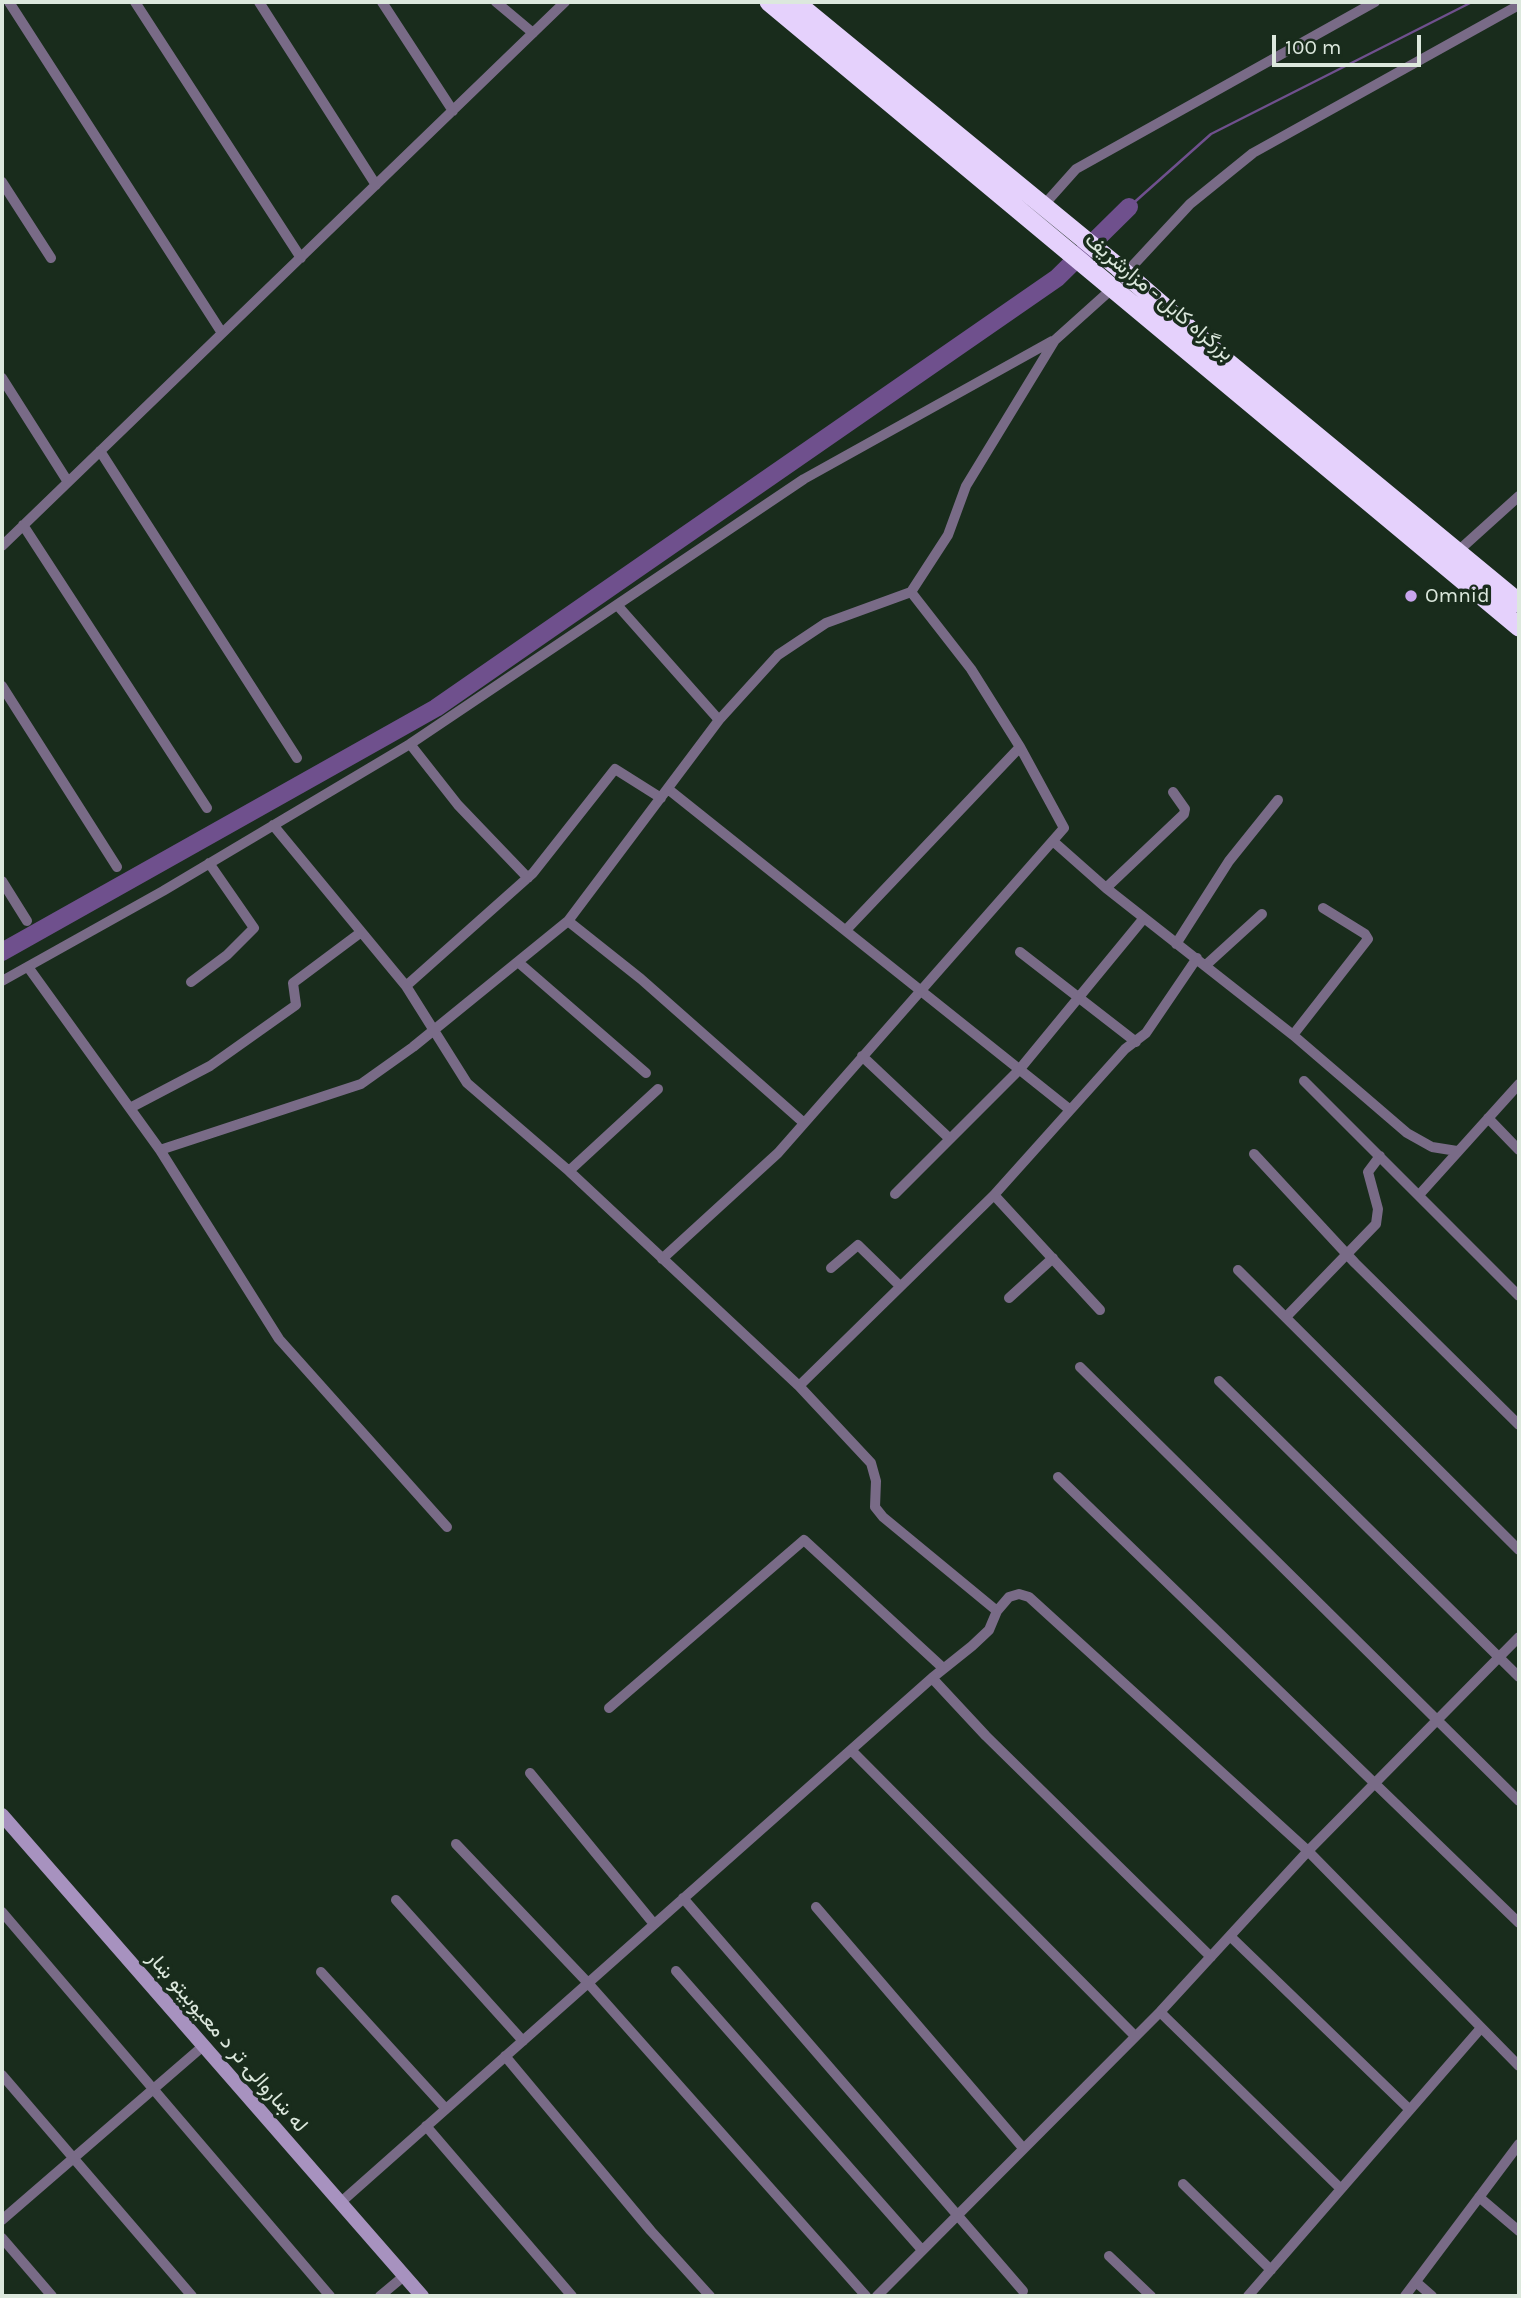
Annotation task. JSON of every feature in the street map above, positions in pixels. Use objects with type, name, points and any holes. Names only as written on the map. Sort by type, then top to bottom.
[{"type":"highway","name":"بزرگراه کابل - مزارشریف","points":[[769,2],[1116,278],[1519,627]]},
{"type":"highway","name":"بزرگراه کابل - مزارشریف","points":[[795,2],[1043,206],[1056,229]]},
{"type":"highway","name":"بزرگراه کابل - مزارشریف","points":[[1116,278],[1226,361],[1519,603]]},
{"type":"street","points":[[9,2],[222,333]]},
{"type":"street","points":[[135,2],[301,258]]},
{"type":"street","points":[[259,2],[376,185]]},
{"type":"street","points":[[382,2],[453,111]]},
{"type":"street","points":[[496,2],[533,33]]},
{"type":"street","points":[[2,546],[565,2]]},
{"type":"street","points":[[1043,206],[1076,169],[1375,2]]},
{"type":"street","points":[[160,1150],[361,1084],[568,921],[719,720],[778,655],[826,623],[911,592],[948,535],[966,486],[1055,340],[1190,204],[1253,153],[1519,5]]},
{"type":"street","points":[[2,182],[51,258]]},
{"type":"street","points":[[2,981],[410,744],[804,479],[1055,340]]},
{"type":"street","points":[[2,378],[68,482]]},
{"type":"street","points":[[100,451],[297,758]]},
{"type":"street","points":[[1457,552],[1519,496]]},
{"type":"street","points":[[23,525],[207,808]]},
{"type":"street","points":[[662,1259],[778,1153],[1054,842],[1064,826],[1020,747],[971,669],[911,592]]},
{"type":"street","points":[[618,606],[719,720]]},
{"type":"street","points":[[2,686],[117,867]]},
{"type":"street","points":[[410,744],[458,805],[527,878]]},
{"type":"street","points":[[846,930],[1020,747]]},
{"type":"street","points":[[406,986],[527,878],[615,769],[664,793],[846,930],[1069,1109]]},
{"type":"street","points":[[1106,888],[1184,814],[1185,809],[1173,792]]},
{"type":"street","points":[[1176,944],[1229,861],[1278,800]]},
{"type":"street","points":[[273,825],[406,986],[467,1083],[569,1171],[799,1386],[870,1463],[876,1481],[875,1507],[883,1517],[997,1611]]},
{"type":"street","points":[[1054,842],[1106,888],[1293,1035],[1407,1133],[1432,1147],[1457,1151]]},
{"type":"street","points":[[191,982],[228,955],[254,928],[209,863]]},
{"type":"street","points":[[2,881],[27,921]]},
{"type":"street","points":[[1293,1035],[1368,939],[1365,934],[1324,908]]},
{"type":"street","points":[[799,1386],[994,1195],[1125,1049],[1146,1033],[1202,961],[1262,914]]},
{"type":"street","points":[[895,1194],[1019,1070],[1144,918]]},
{"type":"street","points":[[568,921],[641,979],[804,1123]]},
{"type":"street","points":[[130,1108],[210,1066],[296,1005],[293,983],[360,933]]},
{"type":"street","points":[[1020,952],[1136,1042]]},
{"type":"street","points":[[518,962],[646,1073]]},
{"type":"street","points":[[28,967],[160,1150],[279,1339],[447,1527]]},
{"type":"street","points":[[862,1056],[950,1139]]},
{"type":"street","points":[[1304,1081],[1519,1296]]},
{"type":"street","points":[[1419,1195],[1519,1084]]},
{"type":"street","points":[[569,1171],[659,1089]]},
{"type":"street","points":[[1488,1118],[1519,1150]]},
{"type":"street","points":[[1254,1154],[1348,1255],[1519,1425]]},
{"type":"street","points":[[1286,1317],[1348,1255],[1378,1218],[1368,1172],[1380,1156]]},
{"type":"street","points":[[994,1195],[1100,1310]]},
{"type":"street","points":[[831,1268],[858,1245],[900,1286]]},
{"type":"street","points":[[1009,1298],[1053,1258]]},
{"type":"street","points":[[1238,1270],[1519,1550]]},
{"type":"street","points":[[1080,1367],[1519,1801]]},
{"type":"street","points":[[1219,1381],[1519,1677]]},
{"type":"street","points":[[1058,1477],[1519,1923]]},
{"type":"street","points":[[608,1708],[804,1540],[943,1668]]},
{"type":"street","points":[[340,2203],[989,1630],[997,1611],[1009,1597],[1019,1594],[1029,1597],[1308,1850],[1519,2066]]},
{"type":"street","points":[[877,2296],[1160,2012],[1308,1850],[1519,1637]]},
{"type":"street","points":[[932,1678],[986,1736],[1210,1957]]},
{"type":"street","points":[[851,1750],[1135,2036]]},
{"type":"street","points":[[530,1773],[654,1924]]},
{"type":"street","name":"له ښاروالۍ تر د معیوبیتو ښار","points":[[2,1815],[422,2296]]},
{"type":"street","points":[[456,1844],[588,1983],[866,2296]]},
{"type":"street","points":[[683,1898],[1023,2291]]},
{"type":"street","points":[[396,1900],[523,2040]]},
{"type":"street","points":[[816,1907],[1023,2148]]},
{"type":"street","points":[[2,1912],[330,2296]]},
{"type":"street","points":[[1231,1937],[1409,2109]]},
{"type":"street","points":[[676,1970],[922,2250]]},
{"type":"street","points":[[321,1972],[446,2109]]},
{"type":"street","points":[[1160,2012],[1340,2189]]},
{"type":"street","points":[[1248,2296],[1481,2028]]},
{"type":"street","points":[[2,2220],[202,2047]]},
{"type":"street","points":[[505,2056],[651,2231],[710,2296]]},
{"type":"street","points":[[2,2075],[192,2296]]},
{"type":"street","points":[[426,2126],[572,2296]]},
{"type":"street","points":[[1405,2296],[1519,2144]]},
{"type":"street","points":[[1183,2184],[1270,2270]]},
{"type":"street","points":[[1479,2197],[1519,2231]]},
{"type":"street","points":[[2,2238],[52,2296]]},
{"type":"street","points":[[1109,2256],[1151,2296]]},
{"type":"street","points":[[380,2296],[404,2276]]},
{"type":"street","points":[[1416,2282],[1432,2296]]},
{"type":"waterway","points":[[1129,207],[1211,134],[1472,2]]},
{"type":"waterway","points":[[2,952],[436,708],[1057,278],[1129,207]]},
{"type":"place","name":"Omnid","points":[[1411,596]]}]
